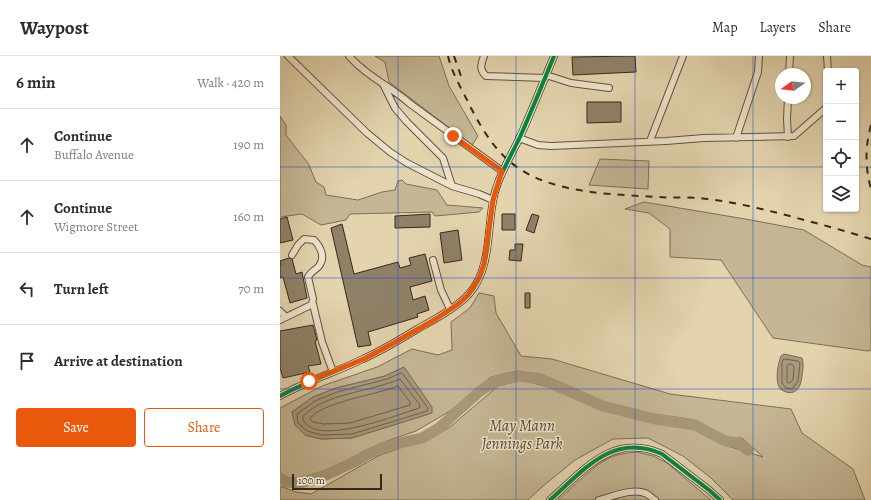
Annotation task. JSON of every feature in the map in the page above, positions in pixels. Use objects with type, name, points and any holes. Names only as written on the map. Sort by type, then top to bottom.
[{"type":"street","points":[[288,56],[367,133],[390,152],[407,163],[452,186],[480,194],[493,200]]},
{"type":"street","points":[[349,56],[369,75],[397,93],[490,164],[502,171]]},
{"type":"street","points":[[484,56],[481,67],[482,72],[486,76],[545,76],[570,83],[609,88]]},
{"type":"street","points":[[280,396],[309,381],[369,356],[436,319],[458,304],[474,287],[484,264],[493,200],[502,171],[519,138],[554,56]]},
{"type":"street","points":[[650,141],[683,56]]},
{"type":"street","points":[[736,138],[758,72],[759,56]]},
{"type":"street","points":[[789,68],[790,56]]},
{"type":"street","points":[[827,56],[828,68]]},
{"type":"street","points":[[383,84],[395,108],[443,158],[452,186]]},
{"type":"street","points":[[788,104],[788,137]]},
{"type":"street","points":[[519,138],[538,145],[551,146],[650,141],[788,137],[794,136],[823,111]]},
{"type":"street","points":[[292,255],[304,238],[314,240],[321,248],[322,260],[319,266],[312,271],[308,277],[313,299],[312,304],[322,342],[333,372]]},
{"type":"street","points":[[433,260],[441,290],[450,309]]},
{"type":"street","points":[[280,311],[283,318],[312,304]]},
{"type":"street","points":[[550,500],[600,457],[616,450],[633,447],[654,450],[662,454],[720,500]]},
{"type":"street","points":[[599,500],[628,492],[637,492],[646,494],[655,500]]},
{"type":"green space","points":[[375,56],[439,56],[449,86],[478,136],[472,145],[389,82],[385,62]]},
{"type":"green space","points":[[280,116],[286,125],[286,135],[308,163],[316,182],[324,187],[326,195],[358,200],[382,192],[395,190],[398,181],[402,180],[406,184],[437,190],[447,205],[483,208],[479,212],[435,216],[432,212],[350,214],[346,220],[321,225],[302,214],[280,217]]},
{"type":"green space","points":[[600,159],[649,161],[648,189],[589,185]]},
{"type":"green space","points":[[644,202],[804,230],[862,265],[871,267],[871,350],[868,351],[773,338],[721,260],[670,257],[670,229],[649,213],[625,209]]},
{"type":"green space","name":"May Mann Jennings Park","points":[[479,293],[494,296],[496,313],[521,356],[552,359],[670,394],[791,409],[802,433],[853,469],[865,500],[733,500],[711,478],[683,456],[648,438],[613,439],[575,460],[528,500],[280,500],[280,486],[296,492],[311,494],[378,456],[430,439],[450,427],[498,386],[522,380],[556,389],[604,410],[639,419],[689,427],[721,444],[763,457],[742,438],[725,438],[690,419],[653,414],[604,402],[543,375],[517,371],[491,377],[450,411],[416,431],[381,443],[354,458],[322,472],[295,479],[286,478],[280,472],[280,408],[322,386],[377,367],[412,349],[438,355],[452,350],[451,322],[470,308]],"holes":[[[404,367],[432,413],[352,438],[321,439],[305,435],[295,425],[292,412],[313,397],[336,388],[385,376]]]},
{"type":"green space","points":[[637,452],[653,456],[667,463],[711,500],[558,500],[603,461],[626,453]]},
{"type":"water","points":[[784,354],[802,358],[803,360],[801,383],[796,391],[790,393],[779,388],[778,383],[778,367],[781,356]]},
{"type":"water","points":[[404,367],[432,407],[432,413],[352,438],[321,439],[305,435],[295,425],[292,412],[313,397],[336,388],[385,376]]},
{"type":"building","points":[[635,56],[636,72],[573,75],[572,57]]},
{"type":"building","points":[[587,102],[621,102],[621,122],[587,123]]},
{"type":"building","points":[[430,214],[430,227],[395,228],[395,216]]},
{"type":"building","points":[[502,214],[515,214],[515,230],[502,230]]},
{"type":"building","points":[[532,214],[539,216],[534,233],[526,230]]},
{"type":"building","points":[[287,217],[293,240],[280,243],[280,219]]},
{"type":"building","points":[[342,224],[354,274],[398,262],[400,268],[411,265],[409,258],[425,254],[432,281],[410,287],[413,300],[425,296],[429,310],[417,314],[418,317],[368,332],[371,345],[358,347],[331,228]]},
{"type":"building","points":[[458,230],[462,260],[444,263],[440,233]]},
{"type":"building","points":[[515,244],[523,244],[521,261],[509,260],[510,250],[515,250]]},
{"type":"building","points":[[289,258],[292,259],[296,274],[302,272],[307,298],[290,303],[283,277],[280,278],[280,261]]},
{"type":"building","points":[[525,293],[530,293],[530,308],[525,308]]},
{"type":"building","points":[[313,325],[317,340],[315,341],[321,364],[308,366],[310,372],[283,378],[280,368],[280,331]]},
{"type":"waterway","points":[[280,478],[287,482],[300,483],[326,475],[387,446],[422,438],[439,428],[480,391],[496,381],[519,376],[541,379],[603,406],[655,419],[695,425],[725,441],[738,443],[748,450]]},
{"type":"railway","points":[[448,56],[455,76],[471,108],[492,142],[508,160],[523,171],[541,180],[559,186],[599,193],[711,199],[754,207],[871,239]]},
{"type":"railway","points":[[454,56],[462,79]]},
{"type":"railway","points":[[871,125],[866,157],[871,189]]},
{"type":"cycle path","points":[[280,396],[353,364],[385,348],[446,313],[469,294],[476,284],[485,262],[491,213],[498,184],[504,168],[520,137],[554,56]]},
{"type":"cycle path","points":[[550,500],[587,466],[614,451],[629,448],[645,448],[662,454],[720,500]]},
{"type":"route","points":[[309,381],[364,359],[436,319],[458,304],[474,287],[484,264],[493,200],[502,171],[490,164],[453,136]]}]
